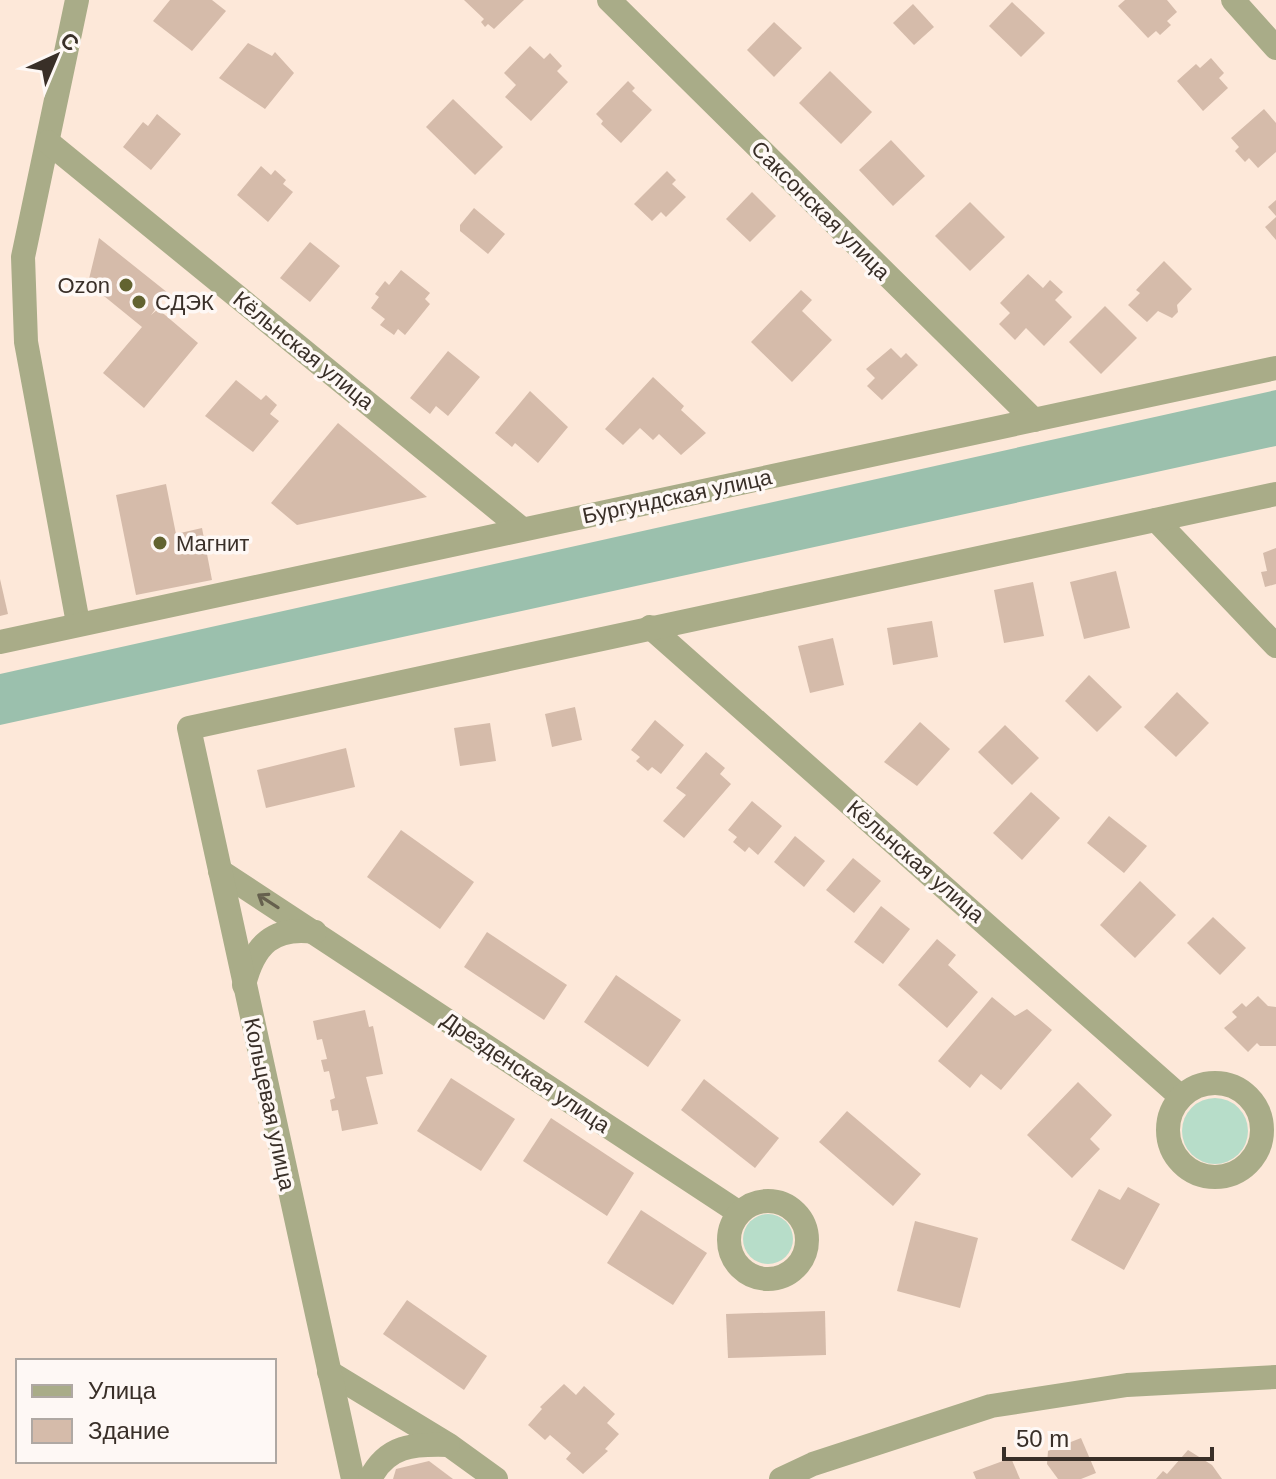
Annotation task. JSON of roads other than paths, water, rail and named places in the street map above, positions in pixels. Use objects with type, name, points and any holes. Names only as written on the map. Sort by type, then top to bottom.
[{"type":"street","points":[[77,0],[23,257],[26,342],[78,623]]},
{"type":"street","name":"Саксонская улица","points":[[609,0],[1034,420]]},
{"type":"street","points":[[1233,0],[1276,48]]},
{"type":"street","name":"Кёльнская улица","points":[[48,142],[522,529]]},
{"type":"street","name":"Бургундская улица","points":[[0,642],[1276,368]]},
{"type":"street","points":[[650,627],[1276,494]]},
{"type":"street","points":[[1156,520],[1276,646]]},
{"type":"street","name":"Кёльнская улица","points":[[650,627],[1181,1097]]},
{"type":"street","name":"Кольцевая улица","points":[[353,1479],[189,728],[650,627]]},
{"type":"street","name":"Дрезденская улица","points":[[220,871],[738,1212]]},
{"type":"street","points":[[244,988],[250,963],[261,947],[276,935],[295,929],[315,932]]},
{"type":"street","points":[[329,1372],[449,1445],[496,1479]]},
{"type":"street","points":[[781,1479],[813,1464],[991,1406],[1127,1385],[1276,1377]]},
{"type":"street","points":[[370,1479],[387,1454],[402,1447],[449,1445]]},
{"type":"place","name":"Ozon","points":[[126,285]]},
{"type":"place","name":"СДЭК","points":[[139,302]]},
{"type":"place","name":"Магнит","points":[[160,543]]}]
